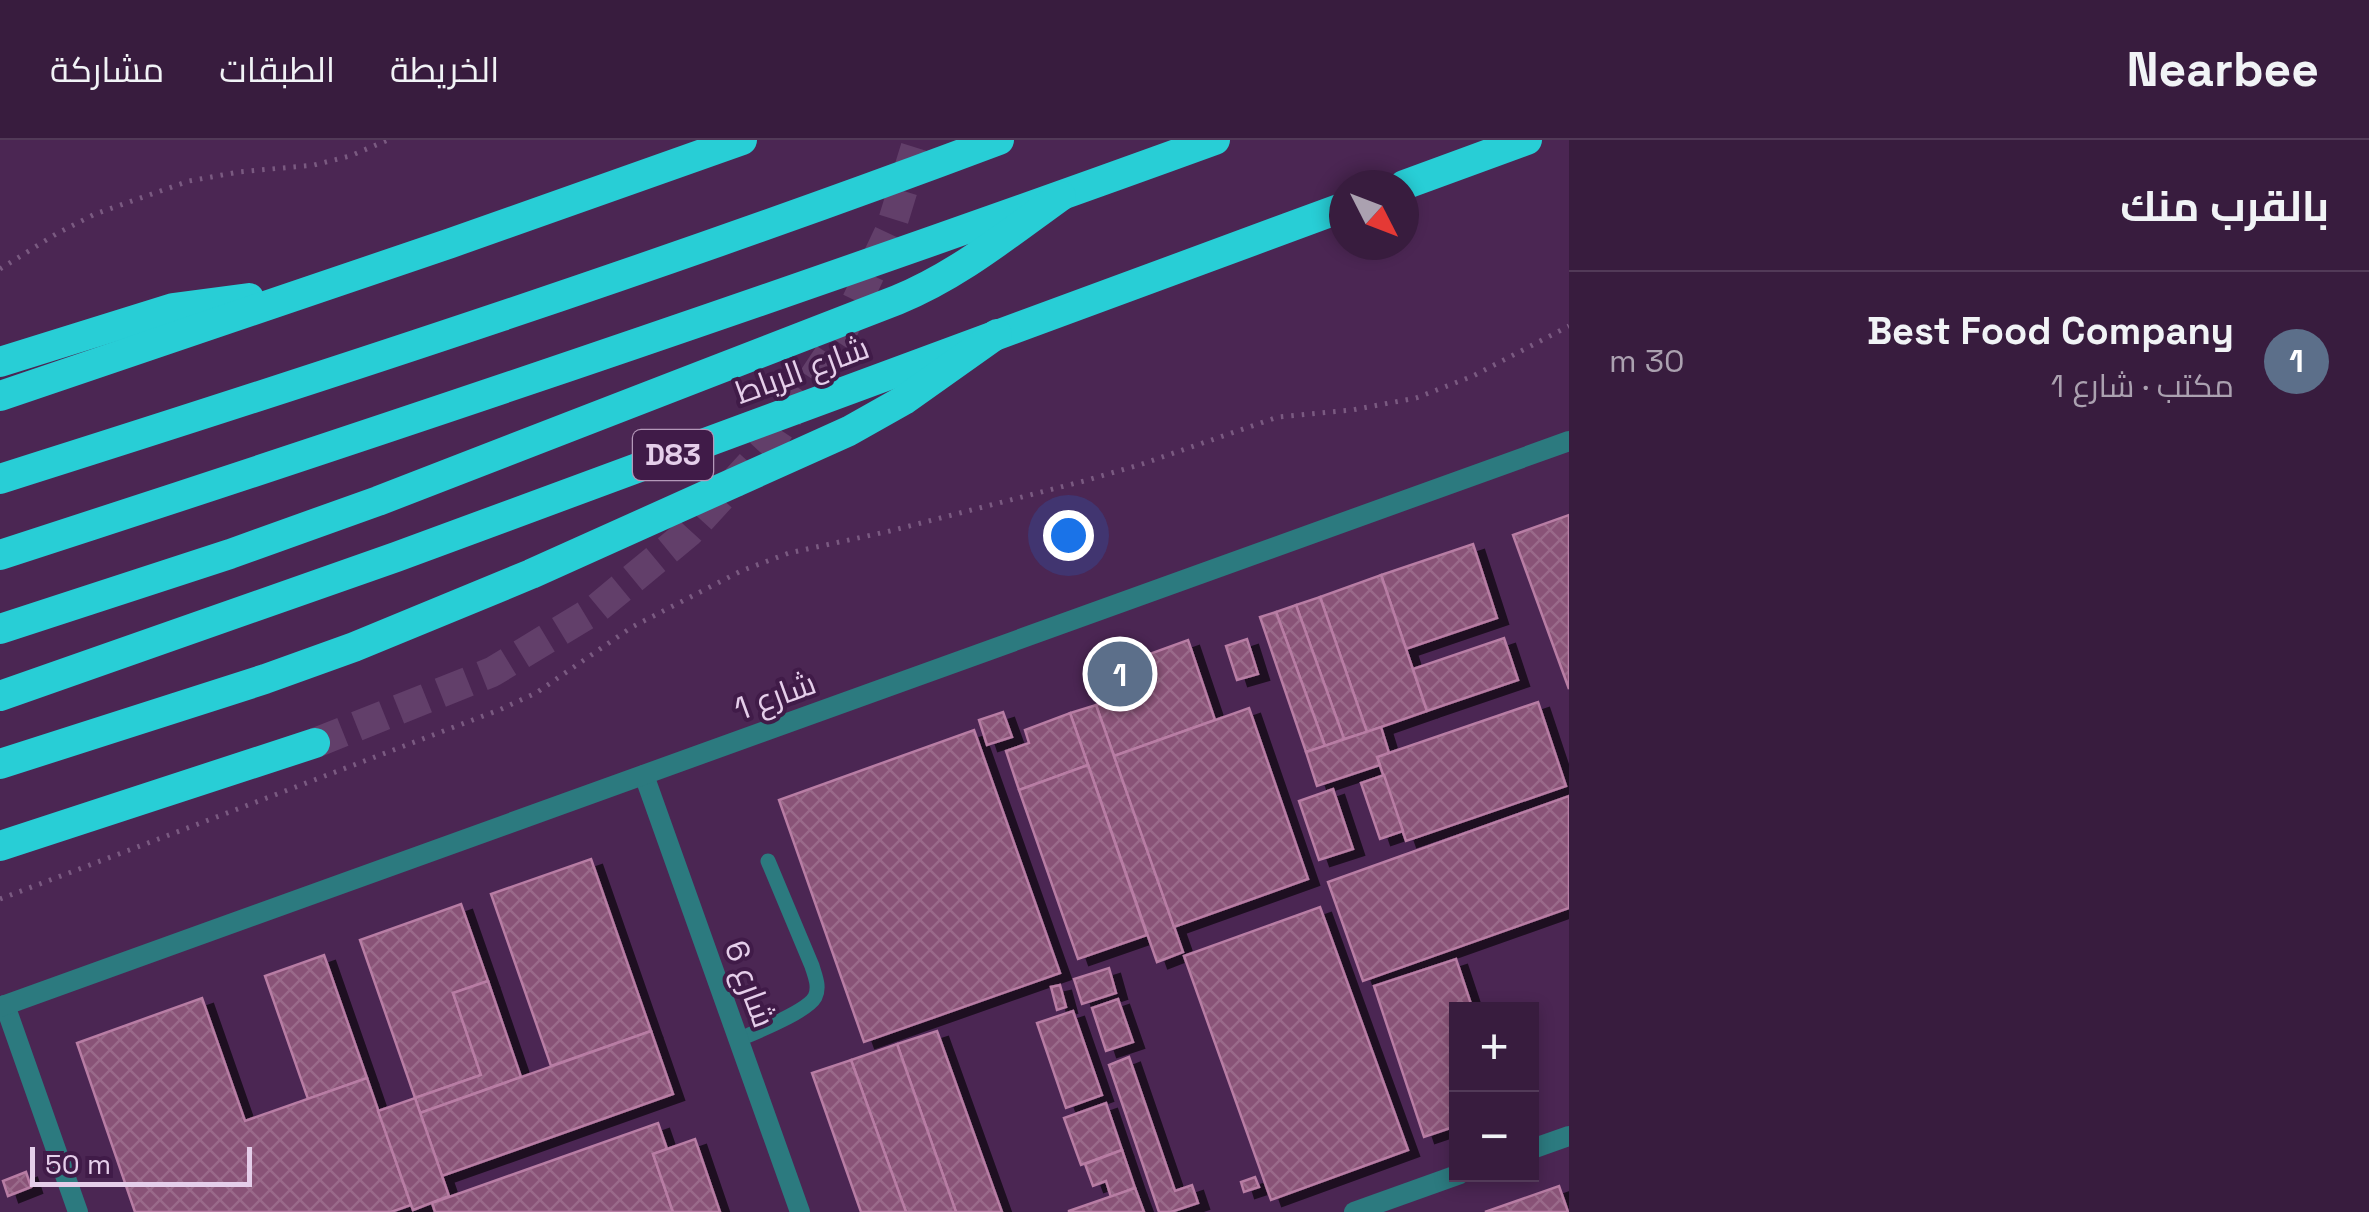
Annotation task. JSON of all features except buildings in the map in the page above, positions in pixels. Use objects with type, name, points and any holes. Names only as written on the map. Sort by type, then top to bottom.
[{"type":"highway","points":[[0,396],[742,140]]},
{"type":"highway","points":[[0,480],[346,369],[998,140]]},
{"type":"highway","points":[[0,554],[359,439],[1215,140]]},
{"type":"highway","points":[[1419,180],[1527,140]]},
{"type":"highway","points":[[0,628],[230,554],[378,501],[897,300],[962,268],[1061,196]]},
{"type":"highway","name":"شارع الرباط","points":[[0,696],[396,558],[1329,212]]},
{"type":"highway","points":[[0,362],[184,306],[297,294]]},
{"type":"highway","points":[[0,764],[354,647],[531,574],[849,431],[904,400],[997,334]]},
{"type":"highway","points":[[0,846],[315,744]]},
{"type":"street","name":"شارع 1","points":[[2,1006],[1569,440]]},
{"type":"street","name":"شارع 6","points":[[644,775],[800,1212]]},
{"type":"street","points":[[2,1006],[78,1212]]},
{"type":"street","points":[[1539,1147],[1569,1136]]},
{"type":"street","points":[[1354,1212],[1449,1178]]},
{"type":"lane","points":[[738,1040],[782,1020],[809,1004],[816,995],[812,966],[768,861]]},
{"type":"path","points":[[0,269],[96,214],[189,180],[314,165],[388,140]]},
{"type":"path","points":[[0,899],[499,710],[549,685],[632,627],[742,571],[789,553],[1128,468],[1278,417],[1352,410],[1416,398],[1473,376],[1569,326]]},
{"type":"tunnel","points":[[315,743],[492,672],[596,609],[689,532],[771,442],[838,341],[890,231],[918,140]]},
{"type":"place","name":"Best Food Company","points":[[1120,674]]}]
